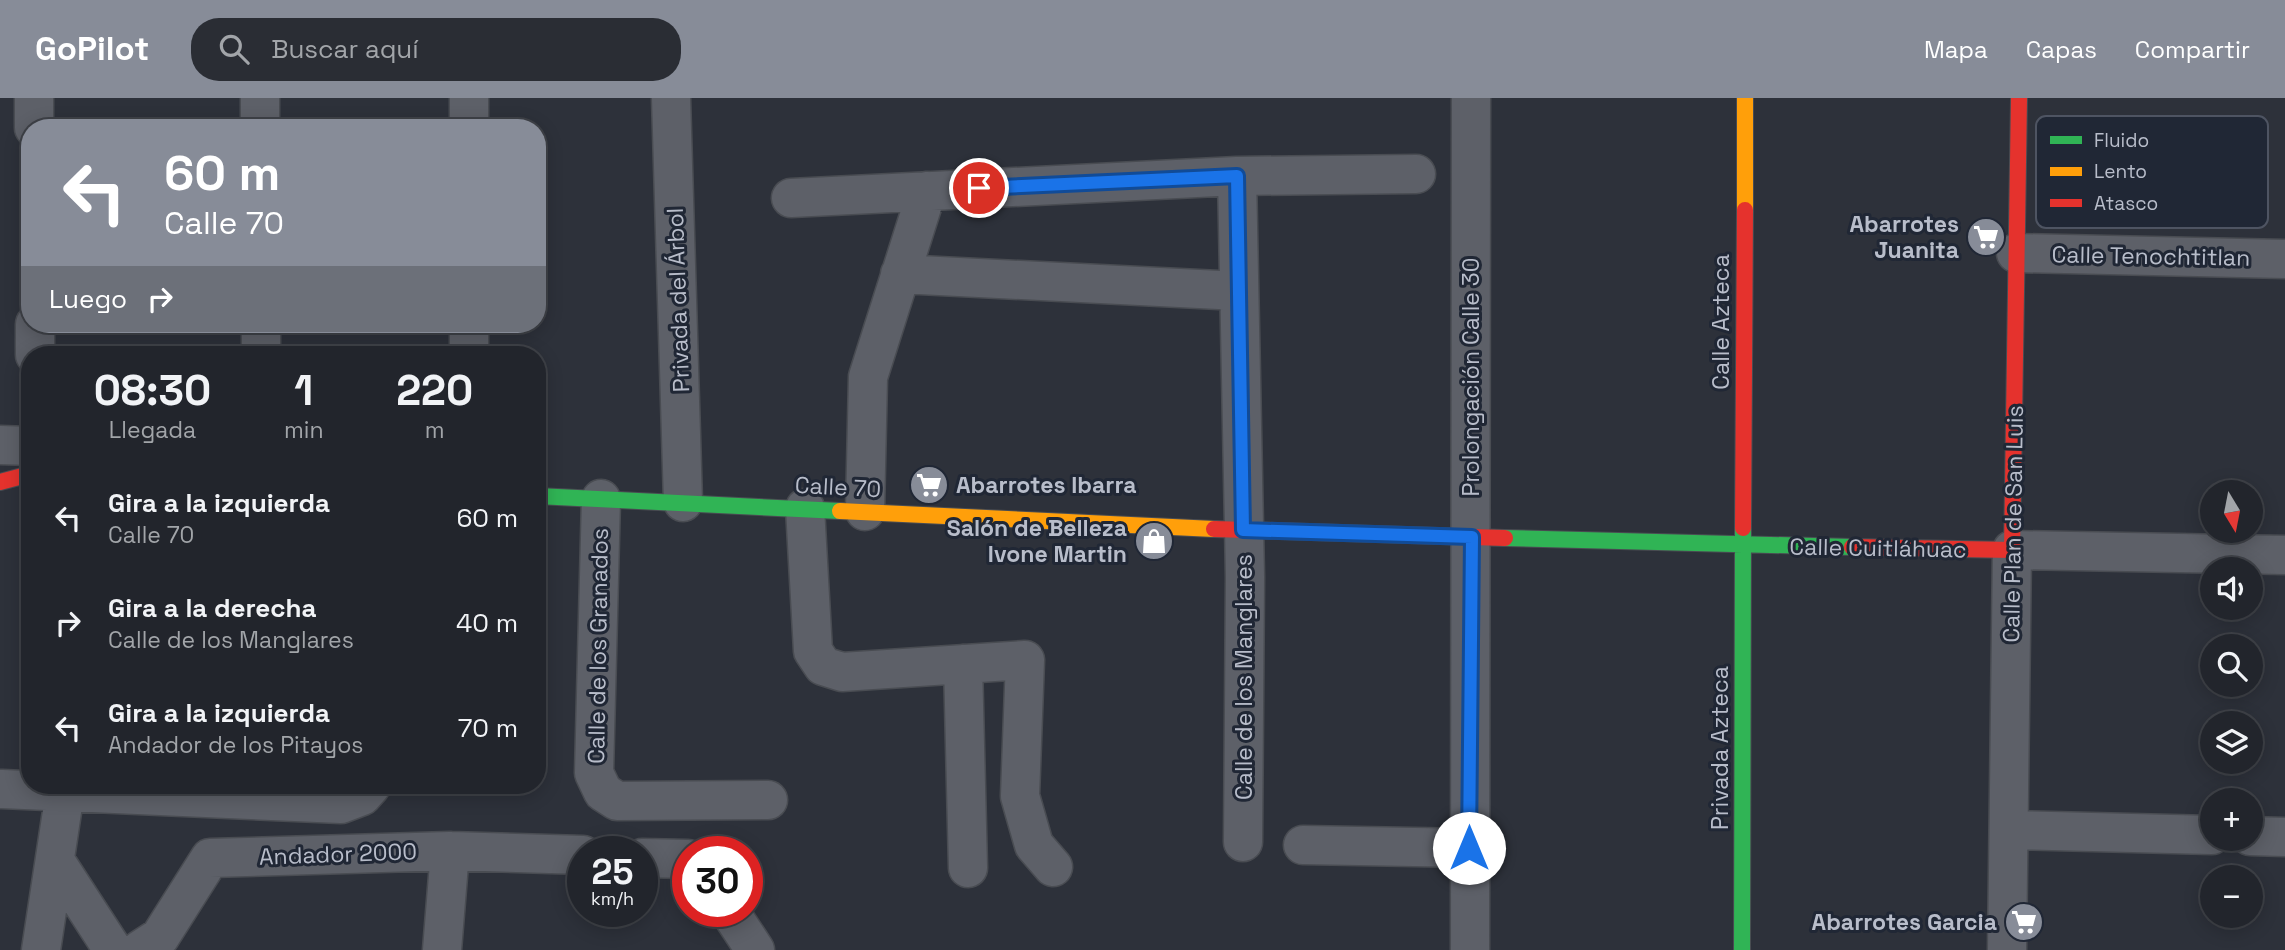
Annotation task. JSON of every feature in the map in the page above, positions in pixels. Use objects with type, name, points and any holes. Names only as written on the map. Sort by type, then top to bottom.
[{"type":"street","points":[[34,98],[34,119]]},
{"type":"street","points":[[260,98],[260,119]]},
{"type":"street","points":[[469,98],[469,119]]},
{"type":"street","name":"Privada del Árbol","points":[[671,98],[683,502]]},
{"type":"street","name":"Prolongación Calle 30","points":[[1470,950],[1471,98]]},
{"type":"street","name":"Calle Azteca","points":[[1742,545],[1745,98]]},
{"type":"street","name":"Calle Plan de San Luis","points":[[2007,950],[2019,98]]},
{"type":"street","points":[[791,198],[1237,176],[1416,174]]},
{"type":"street","name":"Calle de los Manglares","points":[[1237,176],[1245,577],[1243,842]]},
{"type":"street","points":[[865,511],[868,377],[927,191]]},
{"type":"street","name":"Calle Tenochtitlan","points":[[2017,253],[2285,259]]},
{"type":"street","points":[[900,274],[1239,291]]},
{"type":"street","points":[[0,445],[21,446]]},
{"type":"street","points":[[0,482],[21,476]]},
{"type":"street","name":"Calle 70","points":[[546,496],[1243,530],[1472,537]]},
{"type":"street","name":"Calle de los Granados","points":[[601,499],[594,773],[603,792],[617,801],[768,800]]},
{"type":"street","points":[[805,508],[813,651],[823,666],[842,672],[1025,660],[1020,796],[1034,845],[1053,867]]},
{"type":"street","name":"Calle Cuitláhuac","points":[[1472,537],[2285,555]]},
{"type":"street","name":"Privada Azteca","points":[[1742,545],[1742,950]]},
{"type":"street","points":[[963,664],[968,868]]},
{"type":"street","points":[[2,789],[21,790]]},
{"type":"street","points":[[41,950],[65,794]]},
{"type":"street","points":[[275,794],[341,804],[364,794]]},
{"type":"street","points":[[966,807],[1020,796]]},
{"type":"street","points":[[2009,830],[2200,835]]},
{"type":"street","points":[[2263,836],[2285,837]]},
{"type":"street","points":[[1303,845],[1469,848]]},
{"type":"street","points":[[442,950],[450,851]]},
{"type":"street","name":"Andador 2000","points":[[140,950],[160,937],[210,858],[450,851],[567,855]]},
{"type":"street","points":[[56,862],[113,950]]},
{"type":"street","points":[[740,927],[755,950]]},
{"type":"traffic: fast","points":[[546,496],[840,511]]},
{"type":"traffic: fast","points":[[1742,950],[1743,528]]},
{"type":"traffic: fast","points":[[1505,538],[1852,547]]},
{"type":"traffic: slow","points":[[1745,98],[1745,210]]},
{"type":"traffic: slow","points":[[840,511],[1214,529]]},
{"type":"traffic: jam","points":[[1852,547],[2012,550],[2019,98]]},
{"type":"traffic: jam","points":[[1743,528],[1745,210]]},
{"type":"traffic: jam","points":[[0,482],[21,476]]},
{"type":"traffic: jam","points":[[1214,529],[1505,538]]},
{"type":"place","name":"Abarrotes Juanita","points":[[1986,237]]},
{"type":"place","name":"Abarrotes Ibarra","points":[[929,485]]},
{"type":"place","name":"Salón de Belleza Ivone Martin","points":[[1154,541]]},
{"type":"place","name":"Abarrotes Garcia","points":[[2024,922]]},
{"type":"route","points":[[979,188],[1237,176],[1243,530],[1472,537],[1469,848]]}]
